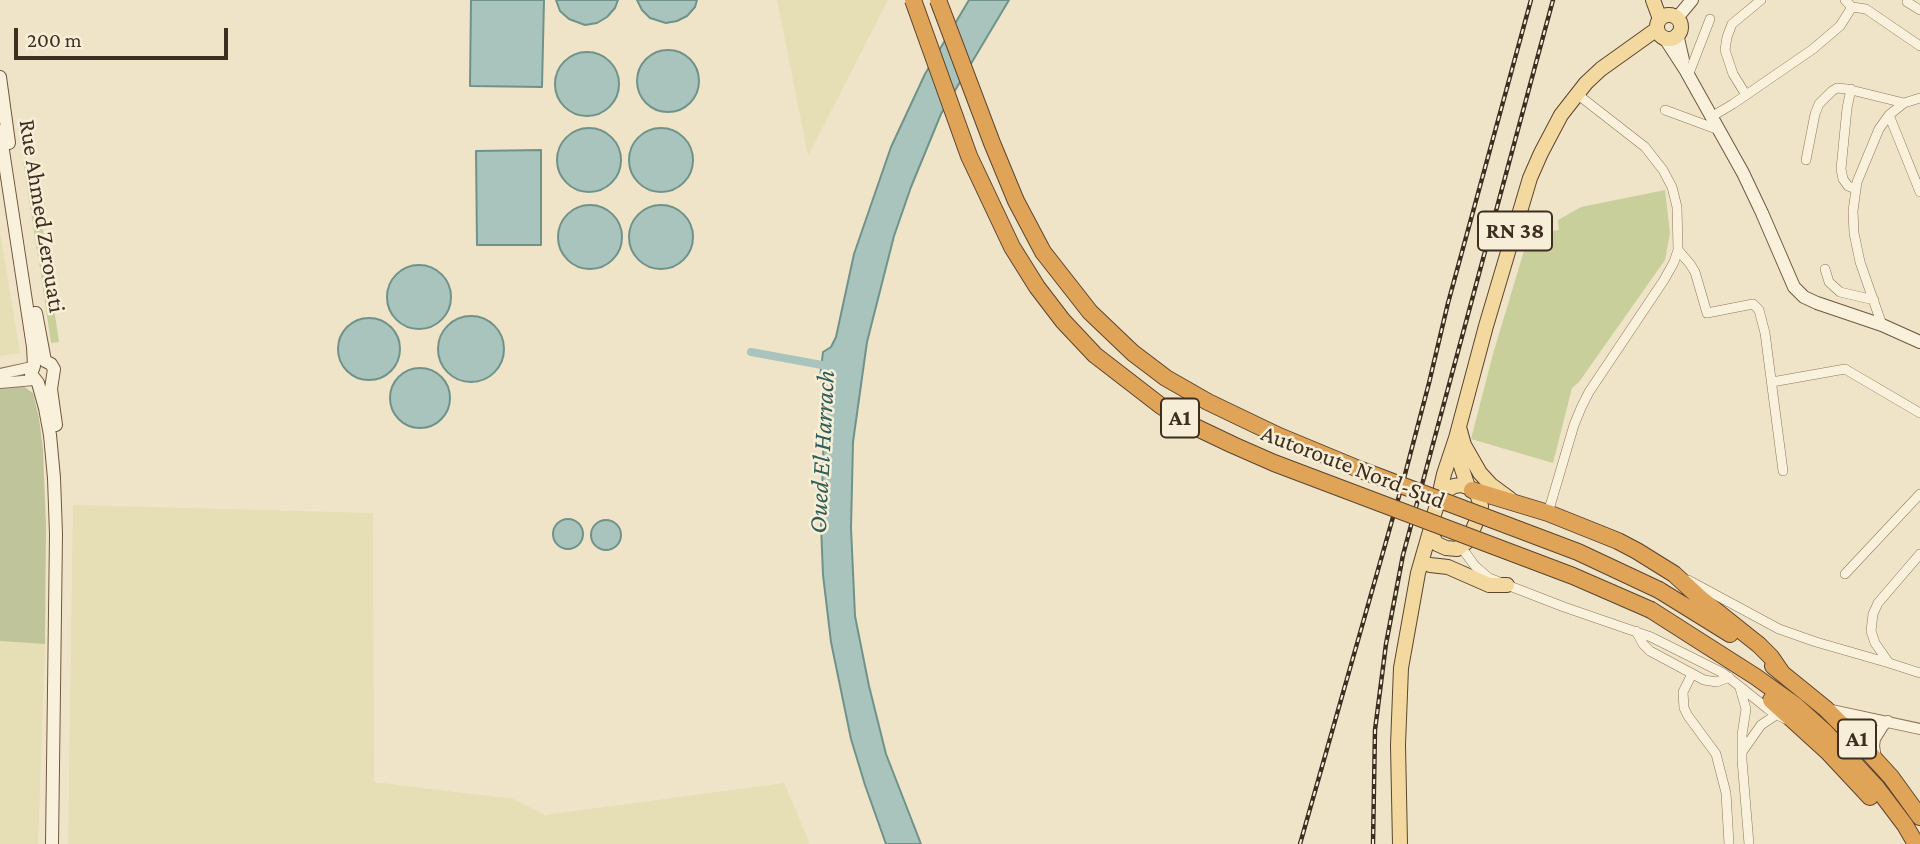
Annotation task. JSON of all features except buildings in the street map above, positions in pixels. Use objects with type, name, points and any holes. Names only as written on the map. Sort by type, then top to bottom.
[{"type":"highway","name":"Autoroute Nord-Sud","points":[[914,0],[969,156],[1012,247],[1037,287],[1063,321],[1095,355],[1161,406],[1191,425],[1233,445],[1573,576],[1651,610],[1730,659],[1795,705],[1825,732],[1883,803],[1905,825],[1916,844]]},
{"type":"highway","name":"Autoroute Nord-Sud","points":[[938,0],[1011,190],[1043,252],[1090,312],[1133,353],[1167,378],[1208,402],[1279,436],[1578,552],[1659,590],[1727,632],[1826,709],[1877,761],[1920,817]]},
{"type":"highway","points":[[1470,488],[1548,513],[1618,541],[1674,573],[1700,598],[1765,650],[1782,673]]},
{"type":"highway","points":[[1730,659],[1744,678],[1883,803],[1905,844]]},
{"type":"main road","points":[[1653,0],[1687,74],[1762,213],[1794,286],[1804,298],[1882,325],[1920,342]]},
{"type":"main road","points":[[1663,0],[1667,26]]},
{"type":"main road","points":[[1667,26],[1685,0]]},
{"type":"main road","points":[[1667,26],[1692,0]]},
{"type":"main road","name":"RN 38","points":[[1438,501],[1530,178],[1549,135],[1577,94],[1594,76],[1667,26]]},
{"type":"main road","name":"Rue Ahmed Zerouati","points":[[0,77],[42,346],[37,371]]},
{"type":"main road","points":[[0,131],[33,347],[51,444],[56,534],[52,844]]},
{"type":"main road","points":[[37,371],[53,366],[51,396],[58,433],[62,490],[58,844]]},
{"type":"main road","points":[[37,371],[47,383],[52,379]]},
{"type":"main road","points":[[1457,432],[1480,473],[1491,485],[1518,504]]},
{"type":"main road","name":"RN 38","points":[[1457,432],[1460,464],[1470,488]]},
{"type":"main road","points":[[1400,844],[1398,702],[1412,604],[1438,501],[1447,489],[1454,485],[1470,488],[1479,500],[1480,513],[1471,537],[1430,565],[1412,604]]},
{"type":"main road","points":[[1431,528],[1431,534],[1437,544],[1456,548]]},
{"type":"main road","points":[[1430,565],[1448,567],[1489,585],[1507,584]]},
{"type":"street","points":[[1746,95],[1732,74],[1725,50],[1727,37],[1732,24],[1761,0]]},
{"type":"street","points":[[1907,2],[1920,10]]},
{"type":"street","points":[[1711,117],[1813,49],[1840,26],[1848,3],[1867,4],[1920,46]]},
{"type":"street","points":[[1687,74],[1710,19]]},
{"type":"street","points":[[1806,160],[1819,104],[1837,88],[1904,103]]},
{"type":"street","points":[[1851,89],[1841,169],[1843,179],[1848,186],[1856,190]]},
{"type":"street","points":[[1548,513],[1581,408],[1664,280],[1678,250],[1677,207],[1672,187],[1663,170],[1645,147],[1577,94]]},
{"type":"street","points":[[1882,325],[1860,262],[1854,233],[1853,211],[1857,183],[1879,129],[1889,115],[1904,103],[1920,98]]},
{"type":"street","points":[[1665,110],[1719,131]]},
{"type":"street","points":[[1889,115],[1920,192]]},
{"type":"street","points":[[1678,250],[1695,272],[1707,313],[1753,304],[1759,310],[1765,333],[1783,471]]},
{"type":"street","points":[[1825,269],[1829,282],[1840,292],[1874,300]]},
{"type":"street","points":[[1772,382],[1844,369],[1920,413]]},
{"type":"street","points":[[0,374],[37,371]]},
{"type":"street","points":[[0,383],[37,371]]},
{"type":"street","points":[[1845,574],[1920,494]]},
{"type":"street","points":[[1456,548],[1485,575],[1578,612],[1636,631],[1716,669],[1776,715],[1801,727]]},
{"type":"street","points":[[1889,663],[1875,643],[1871,631],[1873,614],[1878,603],[1920,554]]},
{"type":"street","points":[[1674,573],[1779,629],[1920,673]]},
{"type":"street","points":[[1636,631],[1650,651],[1692,674],[1710,682],[1729,677]]},
{"type":"street","points":[[1692,674],[1682,700],[1688,716],[1716,754],[1726,793],[1728,844]]},
{"type":"street","points":[[1740,687],[1747,715],[1742,735],[1742,754],[1749,844]]},
{"type":"street","points":[[1826,709],[1920,729]]},
{"type":"street","points":[[1747,715],[1753,722],[1761,725]]},
{"type":"street","points":[[1742,754],[1746,744],[1761,725],[1776,715]]},
{"type":"street","points":[[1877,761],[1875,738],[1888,721]]},
{"type":"shaded area","points":[[777,0],[888,0],[808,156]]},
{"type":"shaded area","points":[[0,232],[20,353],[0,356]]},
{"type":"shaded area","points":[[73,505],[373,513],[374,782],[513,799],[545,815],[784,783],[810,844],[68,844]]},
{"type":"shaded area","points":[[0,641],[45,644],[38,844],[0,844]]},
{"type":"green space","points":[[32,160],[47,256],[38,257],[23,161]]},
{"type":"green space","points":[[1665,190],[1670,233],[1665,260],[1579,382],[1572,388],[1553,463],[1471,439],[1529,234],[1559,230],[1558,220],[1581,207]]},
{"type":"green space","points":[[47,260],[59,342],[51,343],[39,261]]},
{"type":"green space","points":[[20,384],[33,393],[43,449],[46,527],[45,644],[0,641],[0,386]]},
{"type":"water","points":[[471,0],[544,0],[542,87],[470,86]]},
{"type":"water","points":[[556,0],[618,0],[607,17],[597,23],[585,25],[569,19],[560,11]]},
{"type":"water","points":[[637,0],[697,0],[687,16],[666,23],[650,18]]},
{"type":"water","points":[[969,0],[1009,0],[941,114],[911,187],[894,236],[867,342],[853,442],[851,528],[855,616],[886,754],[921,844],[886,844],[851,739],[831,642],[823,575],[821,525],[825,395],[820,377],[823,352],[831,347],[836,337],[854,254],[891,147],[925,74]]},
{"type":"water","points":[[668,50],[680,52],[690,59],[697,69],[697,93],[690,103],[680,110],[668,112],[656,110],[646,103],[639,93],[637,81],[639,69],[646,59],[656,52]]},
{"type":"water","points":[[587,52],[605,58],[613,66],[619,84],[613,102],[605,110],[587,116],[569,110],[561,102],[555,84],[561,66],[569,58]]},
{"type":"water","points":[[583,128],[595,128],[612,137],[619,148],[619,172],[612,183],[595,192],[583,192],[571,187],[562,178],[557,166],[557,154],[562,142],[571,133]]},
{"type":"water","points":[[655,128],[667,128],[684,137],[691,148],[691,172],[684,183],[667,192],[655,192],[643,187],[634,178],[629,166],[629,154],[634,142],[643,133]]},
{"type":"water","points":[[541,150],[541,245],[477,245],[476,151]]},
{"type":"water","points":[[590,205],[613,214],[622,237],[613,260],[590,269],[567,260],[558,237],[567,214]]},
{"type":"water","points":[[655,205],[667,205],[684,214],[691,225],[691,249],[684,260],[667,269],[655,269],[643,264],[634,255],[629,243],[629,231],[634,219],[643,210]]},
{"type":"water","points":[[413,265],[425,265],[442,274],[449,285],[449,309],[442,320],[425,329],[413,329],[401,324],[392,315],[387,303],[387,291],[392,279],[401,270]]},
{"type":"water","points":[[471,316],[494,326],[504,349],[494,372],[471,382],[448,372],[438,349],[448,326]]},
{"type":"water","points":[[369,318],[391,327],[400,349],[391,371],[369,380],[347,371],[338,349],[347,327]]},
{"type":"water","points":[[414,368],[426,368],[445,381],[450,398],[448,410],[437,423],[426,428],[414,428],[395,415],[390,404],[390,392],[403,373]]},
{"type":"water","points":[[568,519],[579,523],[583,534],[579,545],[568,549],[557,545],[553,534],[557,523]]},
{"type":"water","points":[[606,520],[612,521],[620,529],[620,541],[612,549],[606,550],[600,549],[592,541],[591,535],[592,529],[600,521]]},
{"type":"waterway","name":"Oued El Harrach","points":[[751,352],[822,365]]},
{"type":"railway","points":[[1300,844],[1403,482],[1448,303],[1531,0]]},
{"type":"railway","points":[[1373,844],[1375,730],[1386,644],[1403,555],[1553,0]]}]
